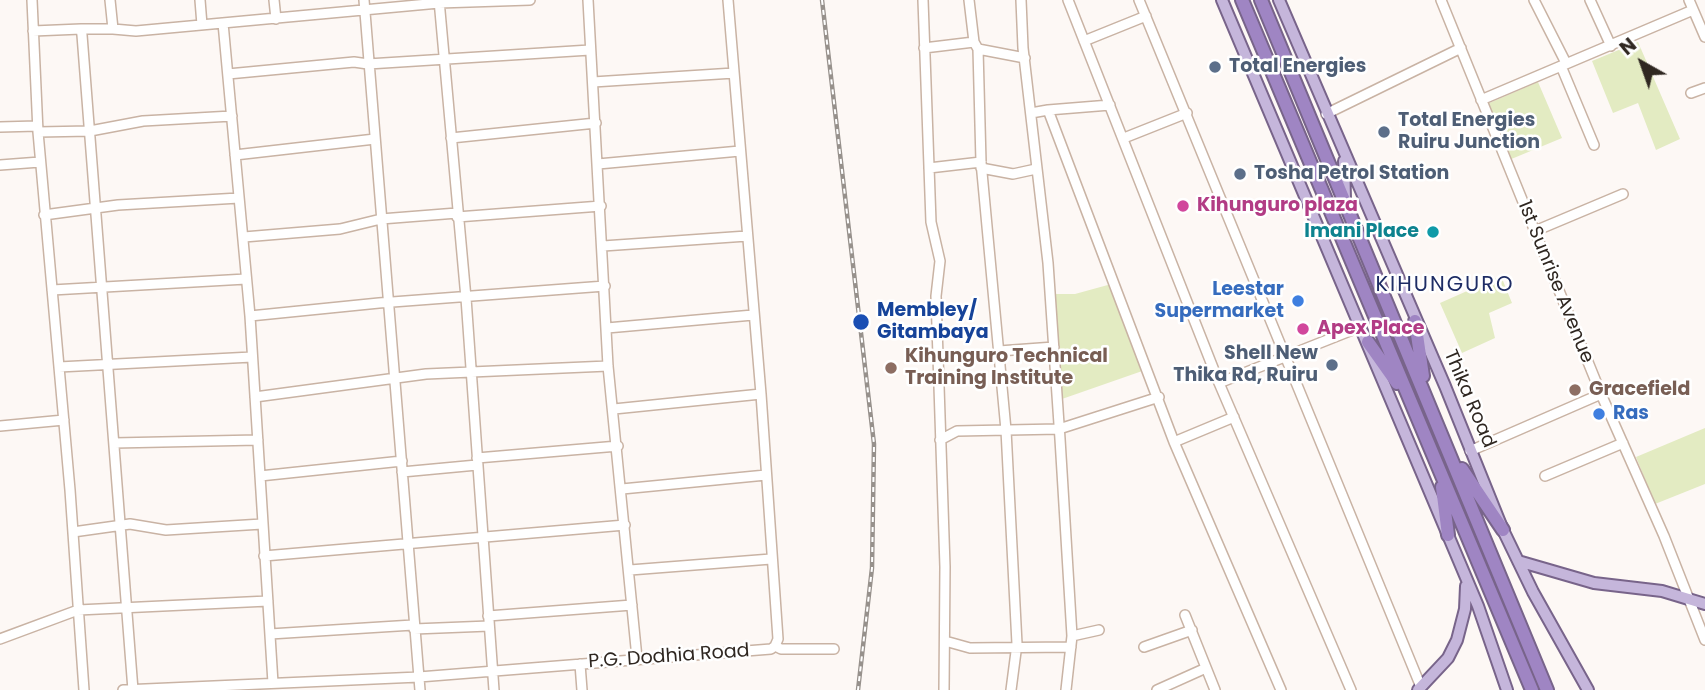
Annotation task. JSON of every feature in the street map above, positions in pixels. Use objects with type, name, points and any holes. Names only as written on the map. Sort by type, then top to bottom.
[{"type":"highway","points":[[1242,0],[1532,690]]},
{"type":"highway","name":"Thika Road","points":[[1261,0],[1547,690]]},
{"type":"highway","points":[[1415,321],[1425,394]]},
{"type":"highway","points":[[1368,342],[1409,401]]},
{"type":"highway","points":[[1450,452],[1503,530]]},
{"type":"highway","points":[[1441,477],[1448,535]]},
{"type":"main road","points":[[1222,0],[1448,535],[1507,690]]},
{"type":"main road","name":"Thika Road","points":[[1279,0],[1503,530],[1588,690]]},
{"type":"main road","points":[[1344,155],[1345,199]]},
{"type":"main road","points":[[1518,561],[1594,583],[1662,591],[1705,604]]},
{"type":"main road","points":[[1419,688],[1448,658],[1457,640],[1465,609],[1466,579]]},
{"type":"street","points":[[32,0],[40,162],[64,420],[84,690]]},
{"type":"street","points":[[110,0],[113,29]]},
{"type":"street","points":[[200,0],[202,25]]},
{"type":"street","points":[[274,0],[276,19]]},
{"type":"street","points":[[364,0],[402,461],[405,545],[420,690]]},
{"type":"street","points":[[33,31],[136,31],[365,11],[439,1],[530,0]]},
{"type":"street","points":[[588,0],[604,246],[608,366],[637,659]]},
{"type":"street","name":"P.G. Dodhia Road","points":[[123,690],[419,677],[771,649],[775,646],[778,639],[761,394],[728,0]]},
{"type":"street","points":[[923,0],[931,222],[940,261],[936,296],[944,690]]},
{"type":"street","points":[[969,0],[976,45],[981,165],[1006,430],[1017,647],[1011,690]]},
{"type":"street","points":[[1021,0],[1054,348],[1072,636],[1066,690]]},
{"type":"street","points":[[1068,0],[1219,383],[1350,690]]},
{"type":"street","points":[[1139,0],[1419,688]]},
{"type":"street","name":"1st Sunrise Avenue","points":[[1441,0],[1601,394],[1705,639]]},
{"type":"street","points":[[1534,0],[1564,65],[1594,145]]},
{"type":"street","points":[[1590,0],[1611,46]]},
{"type":"street","points":[[439,1],[466,298],[494,690]]},
{"type":"street","points":[[1481,100],[1611,46],[1691,3],[1705,37]]},
{"type":"street","points":[[1084,41],[1146,16]]},
{"type":"street","points":[[223,23],[250,316],[273,683]]},
{"type":"street","points":[[81,29],[133,690]]},
{"type":"street","points":[[924,48],[976,45],[1025,58]]},
{"type":"street","points":[[1326,114],[1461,48]]},
{"type":"street","points":[[228,74],[354,62],[368,64],[443,57],[590,50]]},
{"type":"street","points":[[593,82],[734,72]]},
{"type":"street","points":[[1691,93],[1705,88]]},
{"type":"street","points":[[1031,113],[1110,105]]},
{"type":"street","points":[[1048,110],[1174,442],[1281,690]]},
{"type":"street","points":[[1124,138],[1187,113]]},
{"type":"street","points":[[0,127],[90,131],[143,121],[232,116]]},
{"type":"street","points":[[451,138],[596,123]]},
{"type":"street","points":[[235,155],[375,139]]},
{"type":"street","points":[[598,164],[740,151]]},
{"type":"street","points":[[0,166],[40,162]]},
{"type":"street","points":[[929,168],[981,165],[1013,174],[1036,169]]},
{"type":"street","points":[[1535,231],[1623,194]]},
{"type":"street","points":[[44,215],[118,205],[239,198]]},
{"type":"street","points":[[244,237],[340,229],[381,219],[601,206]]},
{"type":"street","points":[[604,246],[747,236]]},
{"type":"street","points":[[52,290],[101,285],[246,279]]},
{"type":"street","points":[[250,316],[605,286]]},
{"type":"street","points":[[607,328],[753,315]]},
{"type":"street","points":[[1219,383],[1360,327]]},
{"type":"street","points":[[999,351],[1054,348]]},
{"type":"street","points":[[59,367],[253,357]]},
{"type":"street","points":[[255,397],[394,379],[608,366]]},
{"type":"street","points":[[614,409],[761,394]]},
{"type":"street","points":[[1470,451],[1601,394]]},
{"type":"street","points":[[940,440],[957,431],[1059,429],[1159,397]]},
{"type":"street","points":[[1174,442],[1234,417]]},
{"type":"street","points":[[0,426],[64,420]]},
{"type":"street","points":[[114,443],[258,440]]},
{"type":"street","points":[[1545,476],[1623,443]]},
{"type":"street","points":[[402,472],[618,446]]},
{"type":"street","points":[[260,476],[402,461]]},
{"type":"street","points":[[622,489],[765,475]]},
{"type":"street","points":[[73,532],[143,524],[166,530],[262,524]]},
{"type":"street","points":[[264,556],[625,525]]},
{"type":"street","points":[[629,570],[771,559]]},
{"type":"street","points":[[0,637],[78,610],[268,601]]},
{"type":"street","points":[[270,634],[488,621],[632,604]]},
{"type":"street","points":[[1185,615],[1215,690]]},
{"type":"street","points":[[1072,636],[1099,630]]},
{"type":"street","points":[[1144,647],[1192,630]]},
{"type":"street","points":[[945,641],[962,647],[1071,647]]},
{"type":"street","points":[[775,646],[781,649],[834,649]]},
{"type":"street","points":[[580,664],[582,690]]},
{"type":"street","points":[[1157,690],[1206,668]]},
{"type":"green space","points":[[1638,42],[1680,139],[1656,150],[1638,103],[1613,113],[1592,61]]},
{"type":"green space","points":[[1538,82],[1562,138],[1509,160],[1487,104]]},
{"type":"green space","points":[[1501,276],[1512,303],[1489,313],[1495,338],[1462,353],[1440,303]]},
{"type":"green space","points":[[1115,283],[1148,369],[1062,399],[1054,294],[1075,294]]},
{"type":"green space","points":[[1705,428],[1705,484],[1655,504],[1636,457]]},
{"type":"railway","points":[[822,0],[874,444],[872,568],[858,690]]},
{"type":"place","name":"Total Energies","points":[[1215,67]]},
{"type":"place","name":"Total Energies Ruiru Junction","points":[[1384,132]]},
{"type":"place","name":"Tosha Petrol Station","points":[[1240,174]]},
{"type":"place","name":"Kihunguro plaza","points":[[1183,206]]},
{"type":"place","name":"Imani Place","points":[[1433,232]]},
{"type":"place","name":"Leestar Supermarket","points":[[1298,301]]},
{"type":"place","name":"Membley/ Gitambaya","points":[[861,322]]},
{"type":"place","name":"Apex Place","points":[[1303,329]]},
{"type":"place","name":"Shell New Thika Rd, Ruiru","points":[[1332,365]]},
{"type":"place","name":"Kihunguro Technical Training Institute","points":[[891,368]]},
{"type":"place","name":"Gracefield","points":[[1575,390]]},
{"type":"place","name":"Ras","points":[[1599,414]]},
{"type":"district","name":"KIHUNGURO","points":[[1445,286]]}]
